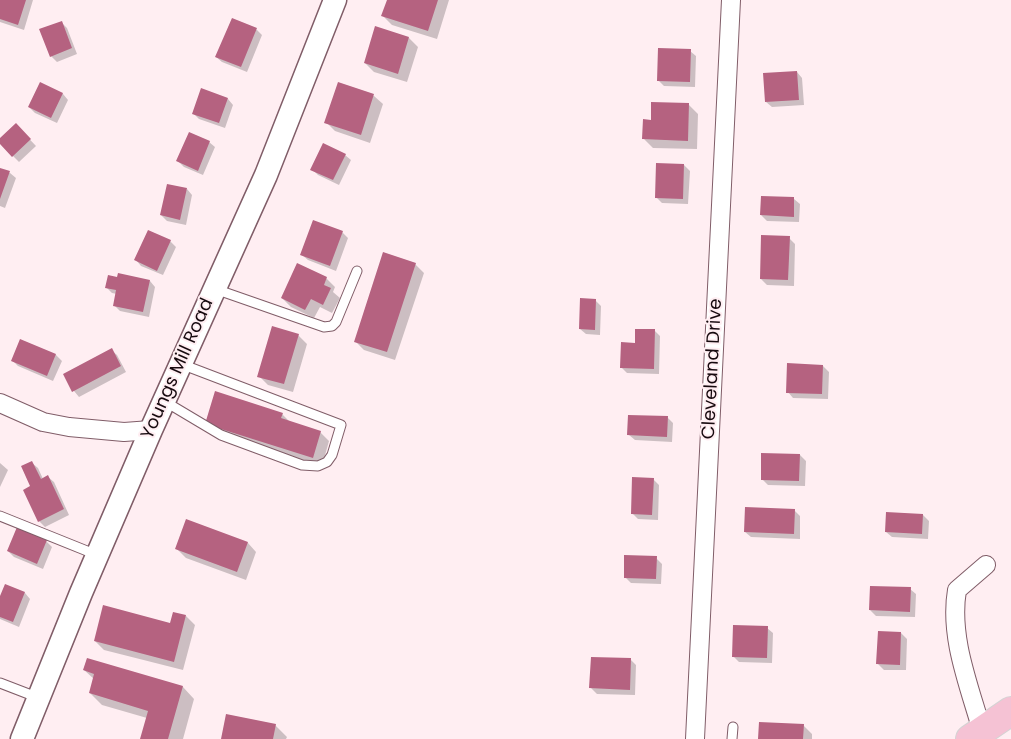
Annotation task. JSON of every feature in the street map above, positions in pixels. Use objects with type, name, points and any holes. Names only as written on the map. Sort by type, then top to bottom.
[{"type":"main road","points":[[976,735],[1011,711]]},
{"type":"street","name":"Youngs Mill Road","points":[[22,739],[97,555],[151,430],[266,175],[335,0]]},
{"type":"street","name":"Cleveland Drive","points":[[695,739],[731,0]]},
{"type":"street","points":[[0,404],[43,422],[69,427],[124,432],[151,430]]},
{"type":"street","points":[[976,735],[956,638],[954,606],[957,590],[986,565]]},
{"type":"lane","points":[[215,289],[324,327],[332,326],[336,322],[357,271]]},
{"type":"lane","points":[[164,401],[221,435],[302,465],[318,466],[327,462],[332,455],[341,425],[181,364]]},
{"type":"lane","points":[[0,516],[97,555]]},
{"type":"lane","points":[[0,683],[39,698]]},
{"type":"lane","points":[[732,739],[733,727]]},
{"type":"building","points":[[0,0],[26,0],[18,25],[0,19]]},
{"type":"building","points":[[387,0],[438,0],[428,31],[381,16]]},
{"type":"building","points":[[232,18],[257,28],[241,67],[215,57]]},
{"type":"building","points":[[62,21],[72,48],[50,57],[39,29]]},
{"type":"building","points":[[375,26],[409,37],[398,74],[364,63]]},
{"type":"building","points":[[658,48],[691,49],[690,82],[657,81]]},
{"type":"building","points":[[797,71],[799,100],[765,102],[763,73]]},
{"type":"building","points":[[40,82],[63,93],[51,118],[28,107]]},
{"type":"building","points":[[338,82],[374,94],[361,135],[324,123]]},
{"type":"building","points":[[201,88],[228,98],[219,123],[192,114]]},
{"type":"building","points":[[651,102],[689,103],[688,141],[642,139],[643,119],[651,120]]},
{"type":"building","points":[[16,123],[31,139],[12,157],[0,144],[0,138]]},
{"type":"building","points":[[189,132],[210,141],[198,171],[176,161]]},
{"type":"building","points":[[323,143],[346,154],[333,180],[310,170]]},
{"type":"building","points":[[656,163],[684,164],[683,199],[655,198]]},
{"type":"building","points":[[0,168],[10,171],[0,199]]},
{"type":"building","points":[[167,184],[187,188],[180,220],[160,215]]},
{"type":"building","points":[[761,196],[794,197],[794,217],[760,215]]},
{"type":"building","points":[[313,220],[343,231],[330,266],[300,255]]},
{"type":"building","points":[[148,230],[171,240],[157,271],[134,260]]},
{"type":"building","points":[[761,235],[790,236],[788,280],[760,279]]},
{"type":"building","points":[[383,252],[416,263],[387,352],[354,342]]},
{"type":"building","points":[[297,263],[327,277],[324,285],[331,288],[323,305],[311,299],[305,310],[281,298]]},
{"type":"building","points":[[118,273],[150,280],[143,312],[113,306],[116,290],[105,288],[108,275],[117,277]]},
{"type":"building","points":[[580,298],[596,299],[595,330],[579,329]]},
{"type":"building","points":[[272,326],[299,334],[284,384],[257,377]]},
{"type":"building","points":[[635,329],[655,329],[654,369],[620,368],[621,342],[635,343]]},
{"type":"building","points":[[20,339],[56,354],[47,376],[11,361]]},
{"type":"building","points":[[112,348],[121,366],[72,392],[63,374]]},
{"type":"building","points":[[787,363],[823,365],[822,394],[786,393]]},
{"type":"building","points":[[215,391],[283,413],[281,418],[321,431],[313,458],[205,424]]},
{"type":"building","points":[[628,415],[668,416],[667,437],[627,435]]},
{"type":"building","points":[[761,453],[800,454],[799,481],[761,480]]},
{"type":"building","points":[[32,461],[41,479],[48,475],[64,509],[38,522],[23,490],[30,486],[21,466]]},
{"type":"building","points":[[632,477],[654,478],[652,515],[631,514]]},
{"type":"building","points":[[745,507],[795,509],[794,534],[744,532]]},
{"type":"building","points":[[886,512],[923,514],[922,534],[885,532]]},
{"type":"building","points":[[186,519],[248,542],[237,572],[175,549]]},
{"type":"building","points":[[17,527],[47,540],[37,564],[7,551]]},
{"type":"building","points":[[624,555],[657,556],[656,579],[624,578]]},
{"type":"building","points":[[5,584],[25,592],[13,622],[0,617],[0,596]]},
{"type":"building","points":[[870,586],[911,587],[910,612],[869,610]]},
{"type":"building","points":[[103,605],[170,623],[173,612],[186,615],[174,662],[94,641]]},
{"type":"building","points":[[733,625],[768,626],[767,658],[732,657]]},
{"type":"building","points":[[878,631],[901,632],[900,665],[876,664]]},
{"type":"building","points":[[591,657],[631,658],[630,690],[589,688]]},
{"type":"building","points":[[87,658],[183,686],[168,739],[140,739],[148,711],[89,693],[94,674],[83,670]]},
{"type":"building","points":[[226,714],[276,724],[273,739],[221,739]]},
{"type":"building","points":[[759,722],[804,724],[803,739],[758,739]]}]
